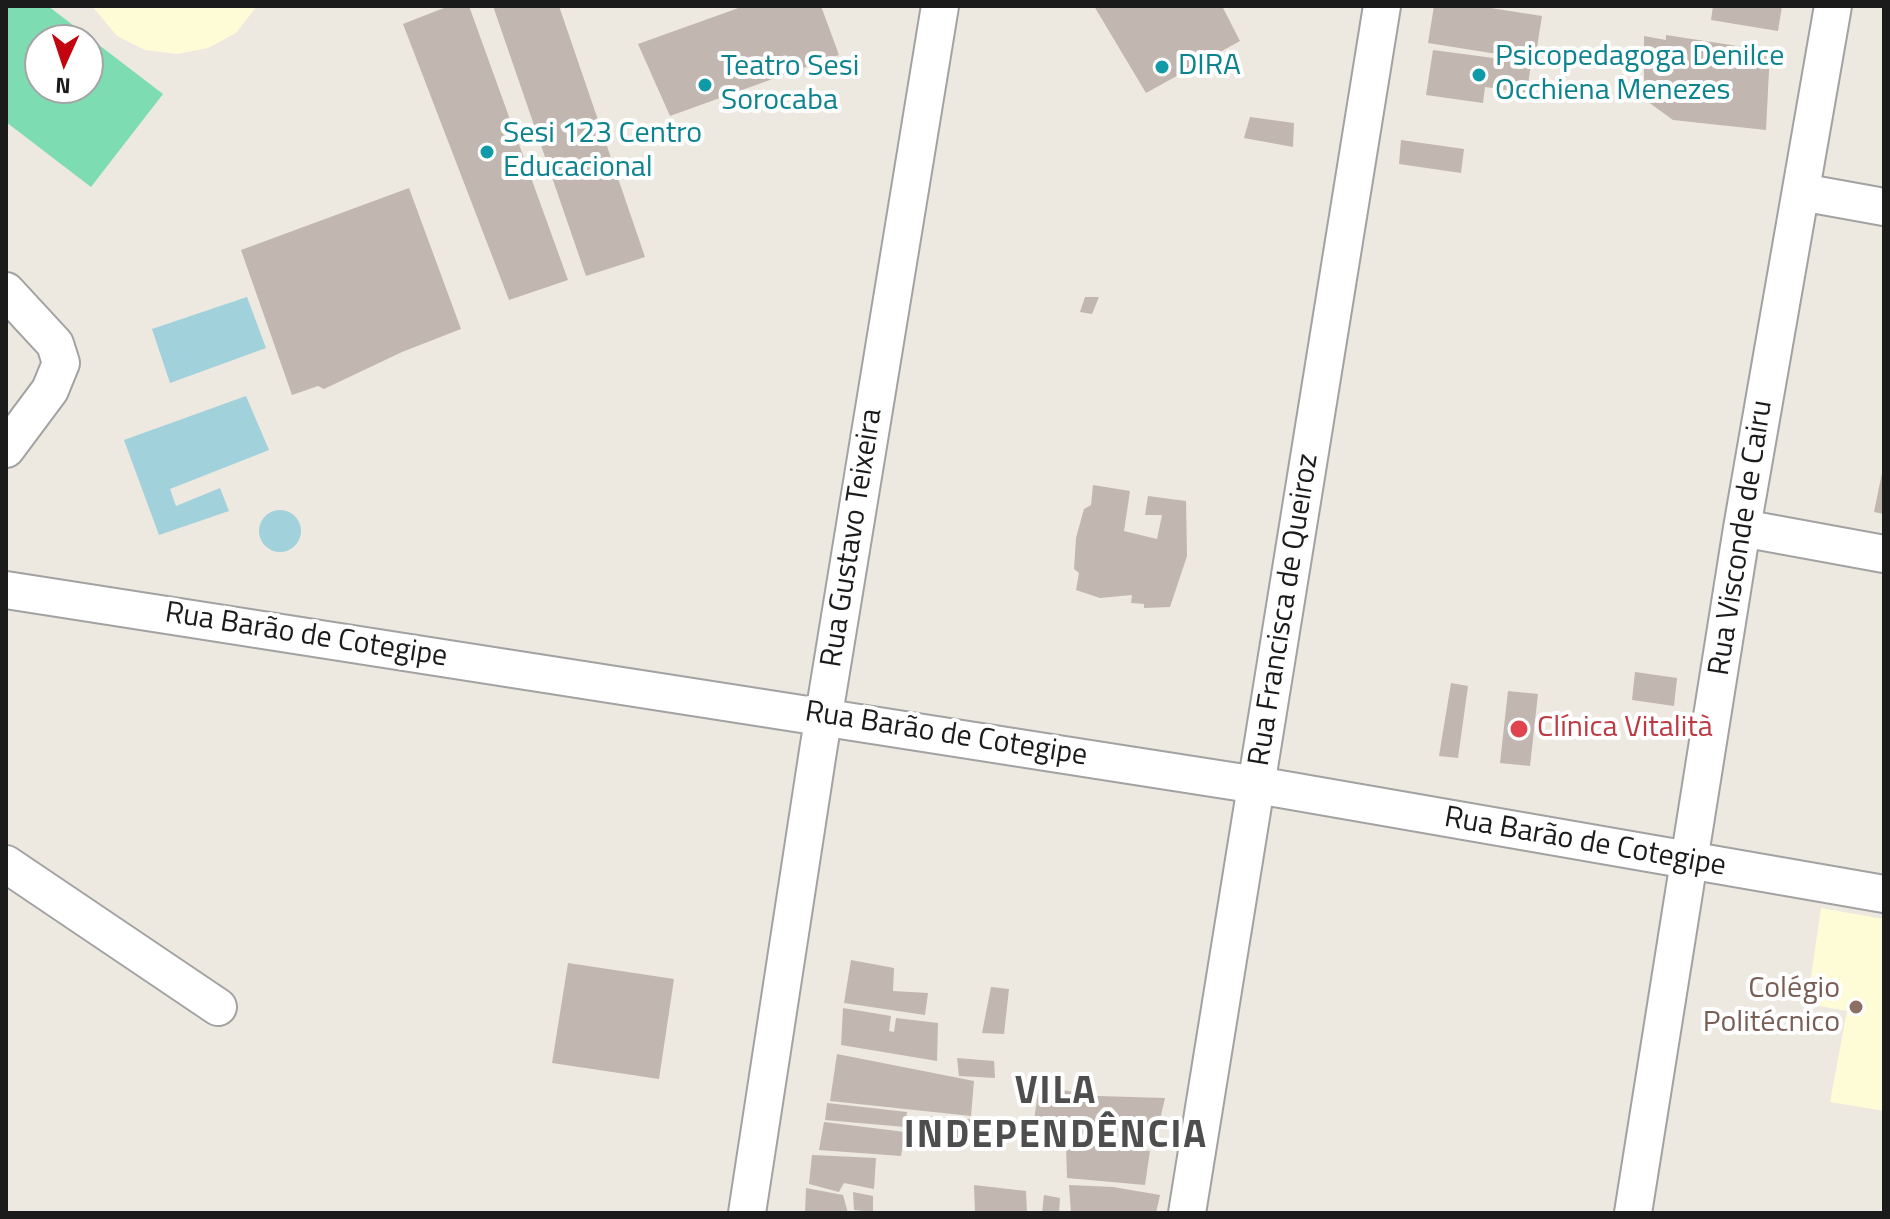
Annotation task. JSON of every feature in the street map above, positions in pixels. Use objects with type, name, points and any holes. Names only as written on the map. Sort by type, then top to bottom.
[{"type":"street","name":"Rua Gustavo Teixeira","points":[[747,1213],[823,716],[940,6]]},
{"type":"street","name":"Rua Francisca de Queiroz","points":[[1187,1213],[1382,6]]},
{"type":"street","name":"Rua Visconde de Cairu","points":[[1633,1213],[1742,528],[1833,6]]},
{"type":"street","points":[[1801,192],[1884,207]]},
{"type":"street","points":[[6,291],[55,344],[61,363],[50,390],[6,449]]},
{"type":"street","points":[[1742,528],[1884,554]]},
{"type":"street","name":"Rua Barão de Cotegipe","points":[[6,590],[1257,785],[1884,894]]},
{"type":"street","points":[[6,864],[218,1007]]},
{"type":"shaded area","points":[[92,6],[257,6],[236,33],[208,48],[177,54],[145,50],[117,36]]},
{"type":"shaded area","name":"Colégio Politécnico","points":[[1821,908],[1884,919],[1884,1111],[1830,1102],[1847,1011],[1807,1004]]},
{"type":"green space","points":[[6,6],[48,6],[72,24],[24,24],[24,104],[104,104],[104,49],[163,94],[91,187],[6,122]]},
{"type":"water","points":[[247,297],[266,348],[170,383],[152,329]]},
{"type":"water","points":[[246,396],[269,450],[170,489],[176,506],[220,488],[229,511],[159,535],[124,440]]},
{"type":"water","points":[[280,510],[295,516],[301,531],[295,546],[280,552],[265,546],[259,531],[265,516]]},
{"type":"building","name":"Sesi 123 Centro Educacional","points":[[449,6],[469,6],[568,280],[509,300],[403,24]]},
{"type":"building","points":[[493,6],[559,6],[645,257],[586,276]]},
{"type":"building","name":"Teatro Sesi Sorocaba","points":[[744,6],[821,6],[839,55],[670,116],[638,44]]},
{"type":"building","name":"DIRA","points":[[1094,6],[1222,6],[1240,41],[1146,93]]},
{"type":"building","points":[[1434,6],[1478,6],[1542,16],[1535,60],[1428,43]]},
{"type":"building","points":[[1713,6],[1782,6],[1778,31],[1711,20]]},
{"type":"building","points":[[1666,35],[1770,51],[1766,130],[1673,120],[1644,99],[1644,36],[1666,40]]},
{"type":"building","name":"Psicopedagoga Denilce Occhiena Menezes","points":[[1433,50],[1531,63],[1527,93],[1485,87],[1483,103],[1426,95]]},
{"type":"building","points":[[1250,117],[1294,123],[1293,147],[1244,138]]},
{"type":"building","points":[[1401,140],[1464,149],[1461,173],[1399,164]]},
{"type":"building","points":[[409,188],[461,329],[402,352],[324,389],[318,386],[292,395],[241,250]]},
{"type":"building","points":[[1085,297],[1099,297],[1092,314],[1080,312]]},
{"type":"building","points":[[1884,468],[1884,514],[1874,512]]},
{"type":"building","points":[[1093,485],[1130,491],[1124,531],[1157,539],[1162,515],[1145,515],[1148,496],[1186,501],[1187,556],[1170,607],[1144,608],[1144,604],[1131,603],[1132,595],[1100,598],[1076,590],[1079,573],[1074,569],[1076,538],[1084,509],[1091,505]]},
{"type":"building","points":[[1635,672],[1677,678],[1674,706],[1632,700]]},
{"type":"building","points":[[1451,683],[1468,686],[1458,758],[1439,756]]},
{"type":"building","name":"Clínica Vitalità","points":[[1508,691],[1538,694],[1530,766],[1500,763]]},
{"type":"building","points":[[851,960],[894,968],[893,991],[928,993],[925,1015],[844,1003]]},
{"type":"building","points":[[568,963],[674,979],[659,1079],[552,1063]]},
{"type":"building","points":[[991,987],[1009,989],[1004,1034],[982,1033]]},
{"type":"building","points":[[843,1008],[891,1016],[889,1031],[894,1032],[896,1018],[938,1023],[937,1061],[841,1045]]},
{"type":"building","points":[[837,1054],[974,1081],[971,1116],[830,1101]]},
{"type":"building","points":[[957,1058],[994,1061],[995,1078],[959,1076]]},
{"type":"building","points":[[1039,1086],[1098,1096],[1165,1098],[1156,1137],[1092,1137],[1034,1120]]},
{"type":"building","points":[[827,1103],[907,1112],[905,1127],[825,1120]]},
{"type":"building","points":[[925,1116],[982,1120],[982,1141],[926,1137]]},
{"type":"building","points":[[824,1122],[905,1132],[901,1156],[819,1150]]},
{"type":"building","points":[[1066,1144],[1150,1151],[1145,1185],[1067,1178]]},
{"type":"building","points":[[812,1155],[876,1158],[874,1189],[844,1183],[839,1192],[809,1184]]},
{"type":"building","points":[[974,1185],[1026,1191],[1027,1213],[975,1213]]},
{"type":"building","points":[[1069,1185],[1113,1187],[1160,1195],[1156,1213],[1071,1213]]},
{"type":"building","points":[[806,1188],[843,1195],[848,1213],[805,1213]]},
{"type":"building","points":[[853,1192],[873,1196],[873,1212],[854,1210]]},
{"type":"building","points":[[1044,1195],[1060,1198],[1059,1213],[1042,1213]]},
{"type":"place","name":"DIRA","points":[[1162,67]]},
{"type":"place","name":"Psicopedagoga Denilce Occhiena Menezes","points":[[1479,75]]},
{"type":"place","name":"Teatro Sesi Sorocaba","points":[[705,85]]},
{"type":"place","name":"Sesi 123 Centro Educacional","points":[[487,152]]},
{"type":"place","name":"Clínica Vitalità","points":[[1519,729]]},
{"type":"place","name":"Colégio Politécnico","points":[[1856,1007]]},
{"type":"district","name":"VILA INDEPENDÊNCIA","points":[[1056,1116]]}]
